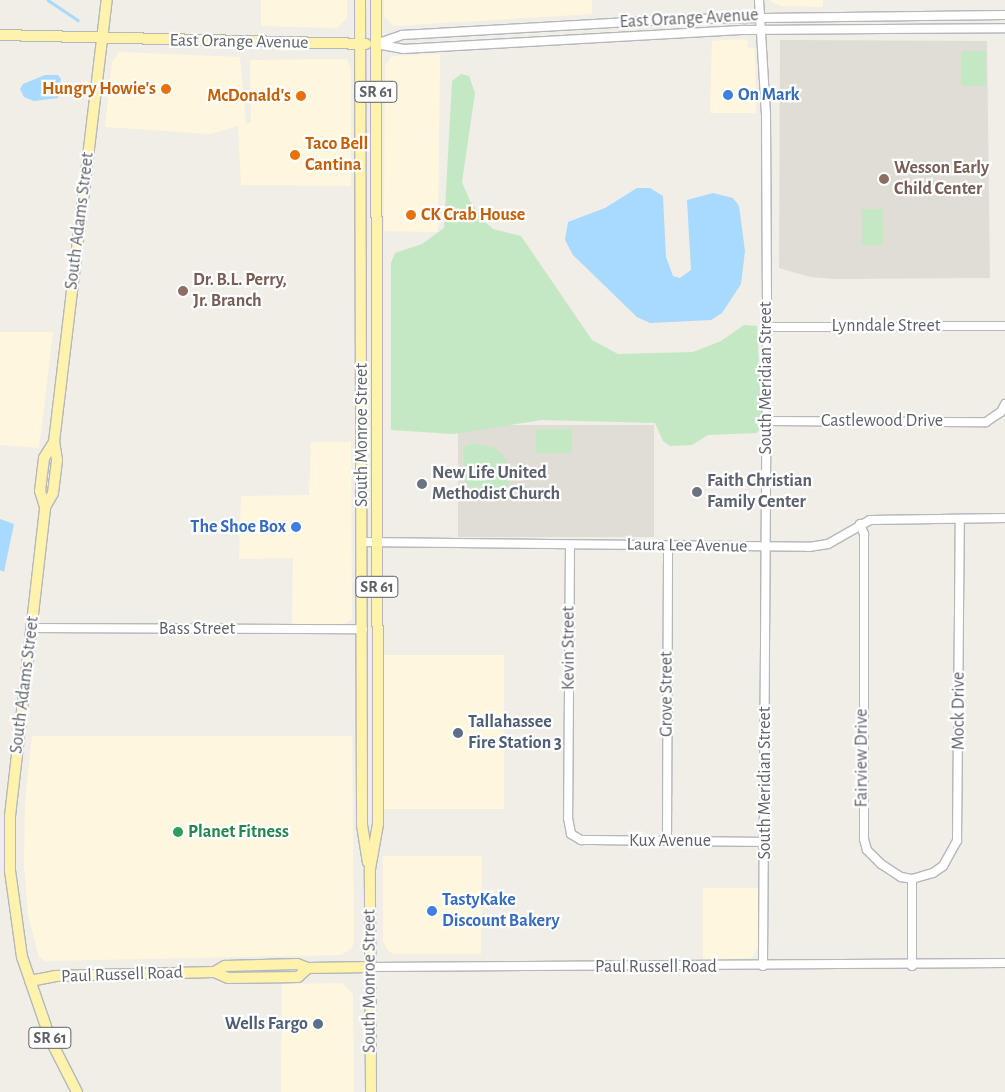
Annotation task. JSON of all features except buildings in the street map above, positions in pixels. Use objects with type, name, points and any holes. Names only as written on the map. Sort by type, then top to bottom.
[{"type":"main road","name":"South Adams Street","points":[[77,1092],[51,1041],[30,981],[14,910],[9,846],[13,787],[46,507],[53,493],[57,460],[54,442],[107,0]]},
{"type":"main road","name":"South Monroe Street","points":[[360,0],[362,831],[370,869]]},
{"type":"main road","name":"South Monroe Street","points":[[371,1092],[370,869],[378,824],[376,0]]},
{"type":"main road","name":"East Orange Avenue","points":[[0,35],[376,44]]},
{"type":"main road","points":[[362,696],[377,696]]},
{"type":"main road","points":[[362,785],[369,797],[378,800]]},
{"type":"main road","name":"Paul Russell Road","points":[[30,981],[55,976],[214,972],[225,966],[297,964],[308,968],[371,967]]},
{"type":"street","name":"South Meridian Street","points":[[760,0],[766,114],[767,327],[763,966]]},
{"type":"street","name":"East Orange Avenue","points":[[376,44],[402,35],[760,16],[1005,15]]},
{"type":"street","name":"East Orange Avenue","points":[[376,44],[403,49],[761,29],[1005,28]]},
{"type":"street","name":"Lynndale Street","points":[[767,327],[1005,326]]},
{"type":"street","name":"Castlewood Drive","points":[[766,421],[986,422],[997,416],[1005,404]]},
{"type":"street","name":"Laura Lee Avenue","points":[[362,542],[766,548],[821,546],[860,524],[883,518],[1005,518]]},
{"type":"street","name":"Mock Drive","points":[[912,879],[932,873],[943,866],[957,841],[960,519]]},
{"type":"street","name":"Fairview Drive","points":[[860,524],[864,534],[864,840],[867,850],[881,864],[901,877],[912,879]]},
{"type":"street","name":"Kevin Street","points":[[570,545],[568,818],[569,829],[576,838]]},
{"type":"street","name":"Grove Street","points":[[667,841],[668,546]]},
{"type":"street","name":"Bass Street","points":[[32,628],[363,629]]},
{"type":"street","name":"Kux Avenue","points":[[576,838],[764,842]]},
{"type":"street","points":[[912,879],[912,966]]},
{"type":"street","name":"Paul Russell Road","points":[[371,967],[912,966],[1005,963]]},
{"type":"shaded area","points":[[261,0],[347,0],[347,18],[337,28],[261,26]]},
{"type":"shaded area","points":[[384,0],[592,0],[592,14],[393,26],[384,16]]},
{"type":"shaded area","points":[[769,0],[823,0],[823,7],[780,6]]},
{"type":"shaded area","points":[[745,39],[748,41],[747,47],[754,48],[755,52],[756,113],[710,113],[712,41]]},
{"type":"shaded area","name":"Wesson Early Child Center","points":[[780,40],[987,41],[990,278],[834,279],[810,277],[779,268]]},
{"type":"shaded area","points":[[119,52],[240,57],[246,124],[251,122],[250,60],[347,59],[351,69],[351,186],[241,185],[238,126],[210,134],[105,127],[112,62]]},
{"type":"shaded area","points":[[440,54],[438,232],[384,231],[385,65],[392,56]]},
{"type":"shaded area","points":[[0,332],[53,332],[39,448],[0,445]]},
{"type":"shaded area","points":[[458,425],[654,425],[654,537],[458,537]]},
{"type":"shaded area","points":[[311,442],[351,442],[352,620],[344,624],[292,625],[293,558],[239,559],[241,496],[309,495]]},
{"type":"shaded area","points":[[384,655],[504,655],[504,809],[384,809]]},
{"type":"shaded area","points":[[32,736],[352,736],[354,943],[351,949],[341,955],[45,961],[39,957],[28,915],[24,865],[25,802]]},
{"type":"shaded area","name":"TastyKake Discount Bakery","points":[[383,856],[482,856],[481,954],[394,954],[388,951],[383,941]]},
{"type":"shaded area","points":[[703,888],[760,888],[759,946],[752,958],[703,961]]},
{"type":"shaded area","name":"Wells Fargo","points":[[342,983],[353,994],[354,1092],[281,1092],[282,984]]},
{"type":"green space","points":[[961,51],[986,51],[986,86],[961,86]]},
{"type":"green space","points":[[461,74],[469,76],[475,93],[462,182],[470,201],[484,221],[493,229],[521,236],[592,340],[618,354],[693,352],[721,341],[744,325],[757,326],[762,426],[757,433],[708,435],[692,445],[670,446],[663,441],[655,423],[542,420],[453,434],[391,430],[391,263],[395,253],[422,244],[444,228],[452,81]]},
{"type":"green space","points":[[862,209],[883,209],[883,245],[862,245]]},
{"type":"green space","points":[[536,429],[572,429],[572,453],[536,453]]},
{"type":"green space","points":[[474,443],[495,448],[503,455],[510,470],[508,488],[469,487],[465,481],[463,447]]},
{"type":"water","points":[[45,75],[58,75],[61,79],[58,98],[34,101],[24,97],[20,89],[23,84]]},
{"type":"water","points":[[637,188],[650,188],[663,196],[666,257],[673,276],[680,278],[691,270],[687,200],[713,193],[733,198],[739,206],[745,251],[741,284],[722,313],[711,320],[650,323],[637,317],[573,255],[565,240],[568,222],[605,208]]},
{"type":"water","points":[[0,519],[14,524],[4,572],[0,570]]},
{"type":"waterway","points":[[48,0],[78,20]]},
{"type":"place","name":"Hungry Howie's","points":[[166,89]]},
{"type":"place","name":"On Mark","points":[[728,95]]},
{"type":"place","name":"McDonald's","points":[[301,96]]},
{"type":"place","name":"Taco Bell Cantina","points":[[295,155]]},
{"type":"place","name":"Wesson Early Child Center","points":[[884,179]]},
{"type":"place","name":"CK Crab House","points":[[411,215]]},
{"type":"place","name":"Dr. B.L. Perry, Jr. Branch","points":[[183,291]]},
{"type":"place","name":"New Life United Methodist Church","points":[[422,484]]},
{"type":"place","name":"Faith Christian Family Center","points":[[697,492]]},
{"type":"place","name":"The Shoe Box","points":[[296,527]]},
{"type":"place","name":"Tallahassee Fire Station 3","points":[[458,733]]},
{"type":"place","name":"Planet Fitness","points":[[178,832]]},
{"type":"place","name":"TastyKake Discount Bakery","points":[[432,911]]},
{"type":"place","name":"Wells Fargo","points":[[318,1024]]}]
